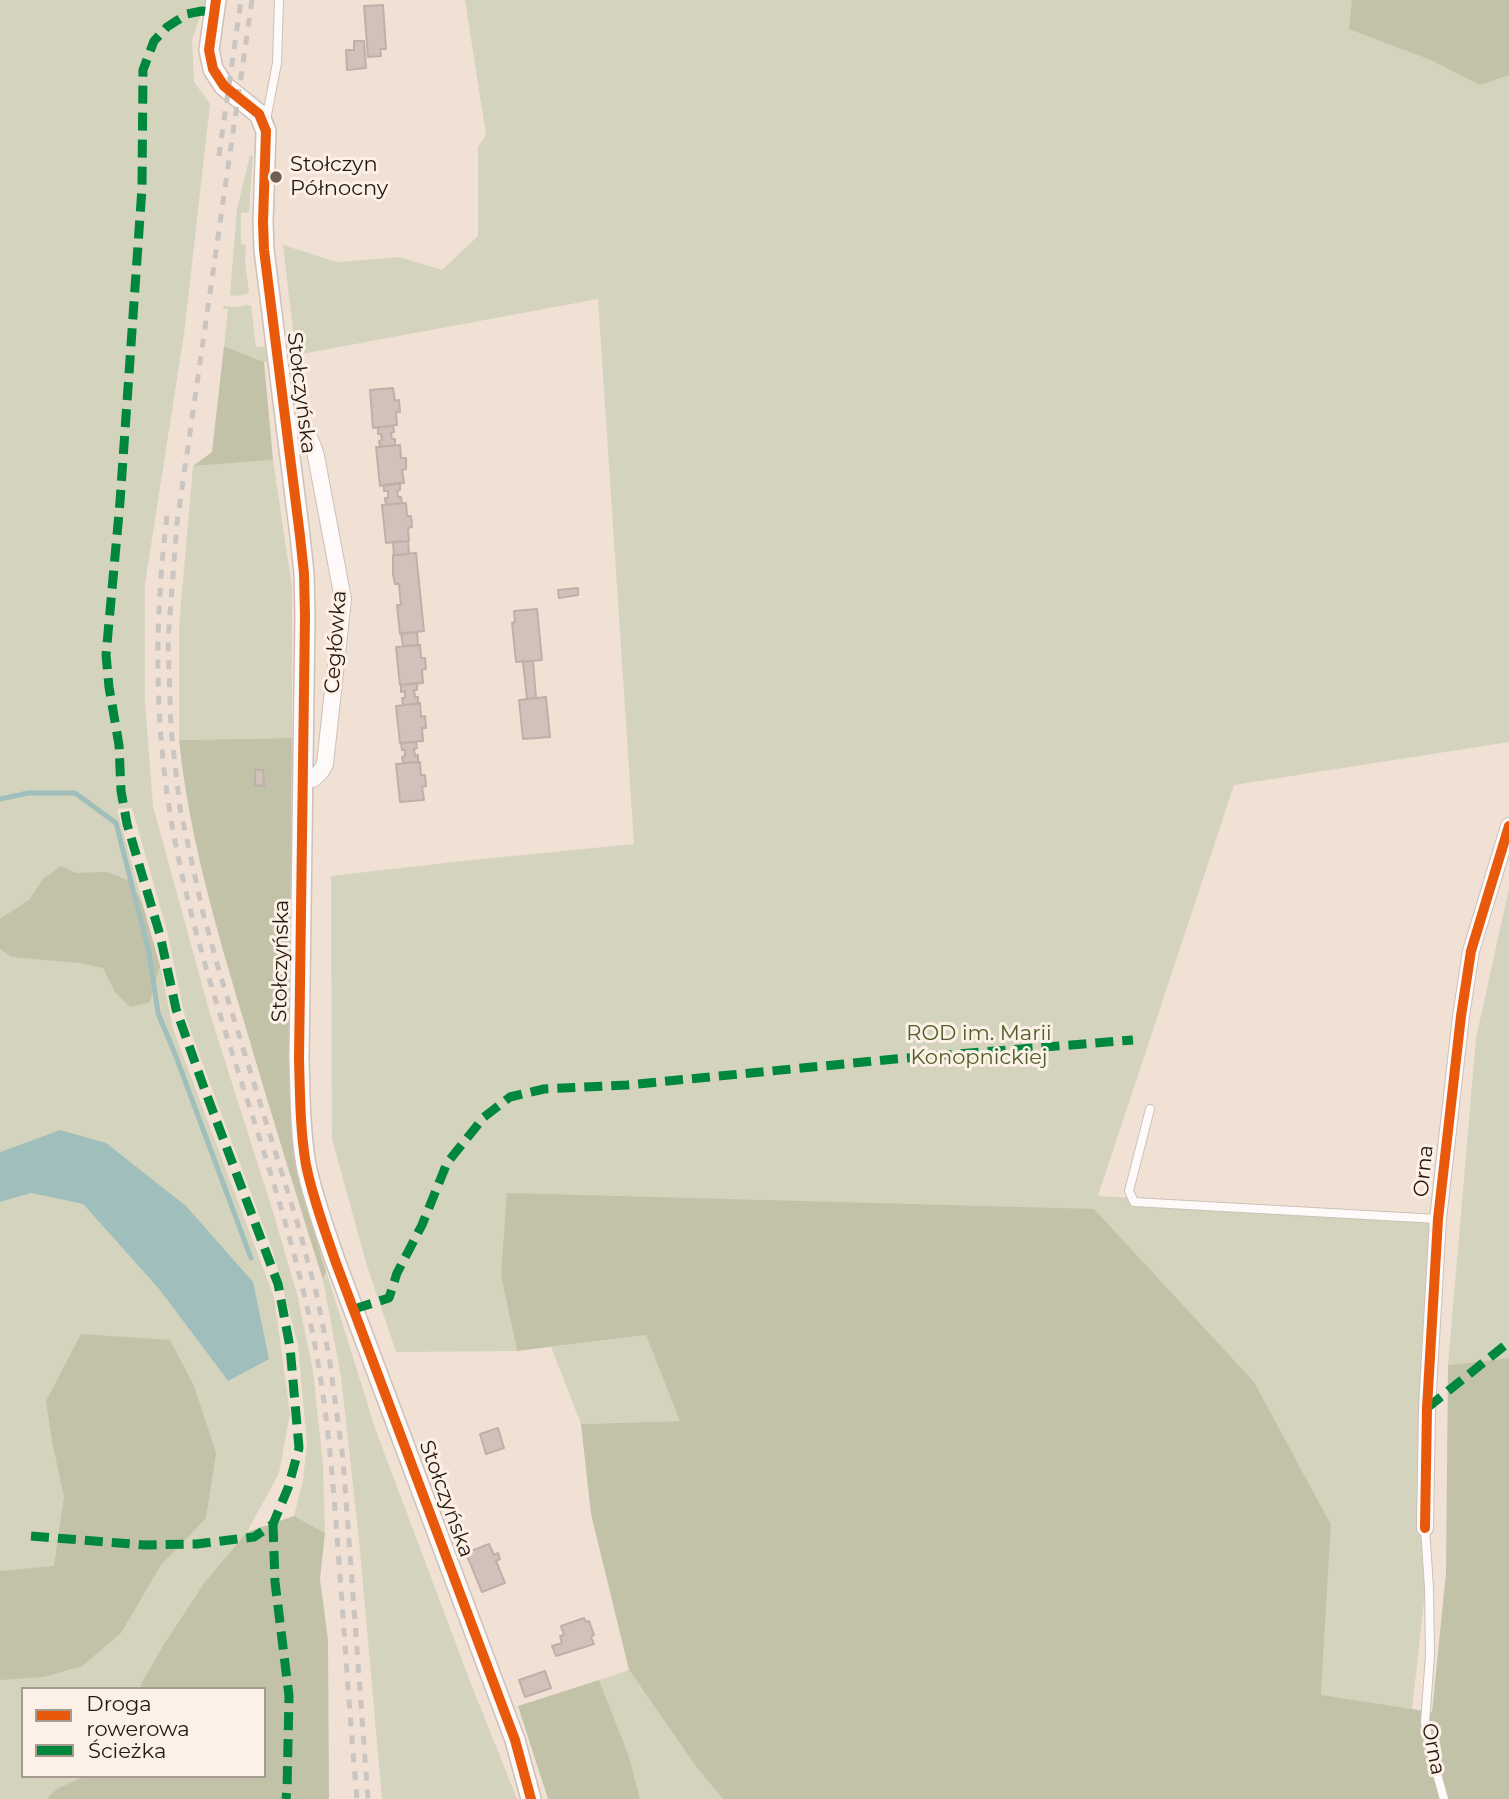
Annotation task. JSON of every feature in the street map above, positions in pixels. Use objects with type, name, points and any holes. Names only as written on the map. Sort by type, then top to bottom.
[{"type":"street","points":[[216,0],[211,62],[219,80],[259,114],[265,126]]},
{"type":"street","name":"Stołczyńska","points":[[265,126],[267,142],[262,222],[264,250],[304,582],[299,1070],[302,1127],[309,1179],[336,1264],[514,1740],[531,1799]]},
{"type":"street","name":"Cegłówka","points":[[286,425],[297,425],[307,434],[314,449],[343,599],[325,764],[313,779],[303,779]]},
{"type":"street","name":"Orna","points":[[1425,1528],[1427,1408],[1438,1219],[1461,1016],[1471,951],[1509,825]]},
{"type":"lane","points":[[265,126],[277,63],[279,0]]},
{"type":"lane","points":[[1150,1109],[1129,1191],[1134,1202],[1438,1219]]},
{"type":"lane","name":"Orna","points":[[1425,1528],[1430,1655],[1425,1722],[1444,1799]]},
{"type":"green space","points":[[0,0],[206,0],[192,40],[194,82],[210,104],[184,334],[145,584],[145,702],[153,806],[210,1014],[298,1298],[313,1371],[323,1465],[325,1533],[294,1516],[303,1480],[307,1444],[298,1345],[274,1255],[184,1013],[167,931],[132,808],[117,809],[162,974],[173,1029],[274,1297],[290,1413],[279,1473],[247,1532],[204,1583],[164,1644],[141,1687],[21,1687],[21,1778],[80,1778],[58,1788],[46,1799],[0,1799],[0,1202],[31,1193],[83,1204],[159,1289],[227,1380],[60,1130],[0,1152]]},
{"type":"green space","name":"ROD im. Marii Konopnickiej","points":[[465,0],[1509,0],[1509,742],[1234,785],[1098,1196],[1431,1214],[1427,1574],[1412,1709],[1321,1696],[1331,1525],[501,1276],[517,1351],[396,1352],[367,1266],[332,1139],[331,876],[634,844],[598,299],[296,355],[283,245],[337,262],[399,257],[442,270],[478,236],[478,147],[486,135]]},
{"type":"green space","points":[[1352,0],[1509,0],[1509,75],[1480,85],[1431,60],[1349,29]]},
{"type":"green space","points":[[250,155],[253,156],[249,212],[241,213],[241,244],[246,245],[249,292],[237,296],[230,295],[237,209]]},
{"type":"green space","points":[[223,306],[251,306],[256,347],[266,346],[268,362],[224,346],[228,309]]},
{"type":"green space","points":[[224,346],[264,362],[273,460],[193,466],[212,452]]},
{"type":"green space","points":[[273,460],[292,587],[292,738],[179,740],[179,626],[193,466]]},
{"type":"green space","points":[[292,738],[292,1131],[299,1182],[326,1271],[323,1280],[214,919],[197,848],[179,740]]},
{"type":"green space","points":[[61,866],[76,873],[107,872],[130,881],[142,903],[160,966],[150,1002],[130,1007],[115,992],[103,968],[80,963],[12,957],[0,949],[0,919],[29,900],[43,879]]},
{"type":"green space","points":[[1509,888],[1509,1358],[1448,1365],[1476,1038]]},
{"type":"green space","points":[[507,1193],[1094,1209],[1254,1382],[1331,1525],[1321,1695],[1432,1712],[1446,1573],[1448,1365],[1509,1358],[1509,1799],[723,1799],[697,1768],[629,1670],[591,1514],[581,1424],[680,1421],[646,1335],[517,1351],[501,1276]]},
{"type":"green space","points":[[326,1271],[376,1431],[517,1799],[382,1799],[360,1550],[341,1377],[323,1280]]},
{"type":"green space","points":[[81,1334],[170,1340],[194,1386],[216,1453],[206,1518],[161,1565],[121,1633],[82,1666],[44,1677],[0,1680],[0,1571],[54,1566],[64,1497],[46,1401]]},
{"type":"green space","points":[[646,1335],[681,1421],[581,1424],[551,1347]]},
{"type":"green space","points":[[294,1516],[325,1533],[320,1579],[328,1640],[329,1799],[46,1799],[58,1788],[80,1778],[266,1778],[266,1687],[141,1687],[164,1644],[204,1583],[247,1532]]},
{"type":"green space","points":[[629,1670],[697,1768],[723,1799],[640,1799],[629,1756],[599,1680]]},
{"type":"green space","points":[[599,1680],[629,1756],[640,1799],[548,1799],[518,1706]]},
{"type":"water","points":[[60,1130],[106,1143],[186,1206],[253,1282],[269,1359],[228,1381],[159,1289],[83,1204],[31,1193],[0,1202],[0,1152]]},
{"type":"building","points":[[383,5],[386,49],[380,49],[381,56],[368,57],[364,6]]},
{"type":"building","points":[[354,41],[364,41],[366,68],[347,70],[346,50],[354,50]]},
{"type":"building","points":[[393,388],[395,401],[399,400],[397,425],[373,428],[370,390]]},
{"type":"building","points":[[393,426],[394,432],[391,433],[395,445],[380,447],[379,441],[382,440],[378,427]]},
{"type":"building","points":[[400,445],[401,458],[406,458],[406,469],[402,470],[404,483],[380,486],[376,447]]},
{"type":"building","points":[[400,483],[400,490],[397,491],[402,503],[386,505],[388,491],[384,491],[384,485]]},
{"type":"building","points":[[406,503],[407,516],[411,516],[412,527],[408,528],[409,541],[386,543],[382,505]]},
{"type":"building","points":[[408,541],[409,554],[394,555],[393,542]]},
{"type":"building","points":[[416,553],[424,631],[400,634],[397,605],[401,605],[399,584],[395,584],[393,574],[393,555]]},
{"type":"building","points":[[578,588],[578,595],[559,598],[558,590]]},
{"type":"building","points":[[537,609],[542,660],[516,662],[512,623],[515,622],[514,611]]},
{"type":"building","points":[[417,632],[418,645],[403,646],[401,633]]},
{"type":"building","points":[[420,645],[421,658],[425,658],[426,669],[422,670],[423,683],[400,685],[396,647]]},
{"type":"building","points":[[533,661],[536,698],[527,699],[523,662]]},
{"type":"building","points":[[417,683],[417,690],[414,690],[418,704],[403,705],[405,691],[401,692],[401,685]]},
{"type":"building","points":[[546,697],[550,737],[523,739],[519,700]]},
{"type":"building","points":[[420,703],[421,717],[425,716],[426,728],[422,728],[423,741],[400,743],[396,706]]},
{"type":"building","points":[[416,742],[417,748],[414,749],[418,762],[403,763],[405,750],[402,750],[401,743]]},
{"type":"building","points":[[420,762],[421,775],[425,775],[426,786],[422,787],[424,800],[400,802],[396,764]]},
{"type":"building","points":[[255,770],[263,770],[264,786],[255,785]]},
{"type":"building","points":[[498,1428],[504,1448],[486,1454],[480,1434]]},
{"type":"building","points":[[489,1544],[494,1555],[498,1553],[500,1559],[496,1561],[505,1583],[482,1592],[466,1553]]},
{"type":"building","points":[[584,1618],[586,1622],[589,1621],[594,1644],[556,1656],[552,1646],[562,1643],[560,1636],[564,1635],[561,1626]]},
{"type":"building","points":[[545,1671],[551,1688],[525,1697],[519,1680]]},
{"type":"waterway","points":[[0,799],[28,793],[75,793],[116,823],[149,952],[158,1013],[251,1258]]},
{"type":"railway","points":[[219,156],[241,0]]},
{"type":"railway","points":[[252,0],[177,523],[168,640],[171,729],[180,808],[203,913],[298,1225],[329,1356],[343,1459],[368,1799]]},
{"type":"railway","points":[[167,516],[159,601],[158,686],[170,813],[191,914],[279,1200],[315,1347],[332,1470],[357,1799]]},
{"type":"marked path","points":[[31,1536],[144,1545],[197,1544],[254,1537],[273,1524],[288,1488],[299,1448],[290,1347],[278,1284],[176,1009],[160,935],[127,824],[106,655],[120,502],[142,188],[143,70],[154,41],[167,27],[187,14],[202,11],[214,13]]},
{"type":"marked path","points":[[354,1309],[389,1298],[397,1273],[422,1225],[447,1163],[484,1117],[510,1097],[544,1089],[627,1085],[895,1059],[1133,1040]]},
{"type":"marked path","points":[[1427,1408],[1509,1342]]},
{"type":"marked path","points":[[273,1524],[275,1582],[289,1696],[286,1799]]},
{"type":"cycle path","points":[[216,0],[209,50],[213,69],[224,86],[259,114],[266,131],[264,250],[304,573],[299,1058],[301,1125],[306,1165],[336,1263],[515,1740],[531,1799]]},
{"type":"cycle path","points":[[1425,1528],[1427,1408],[1438,1219],[1461,1016],[1471,951],[1509,826]]},
{"type":"place","name":"Stołczyn Północny","points":[[276,177]]}]
